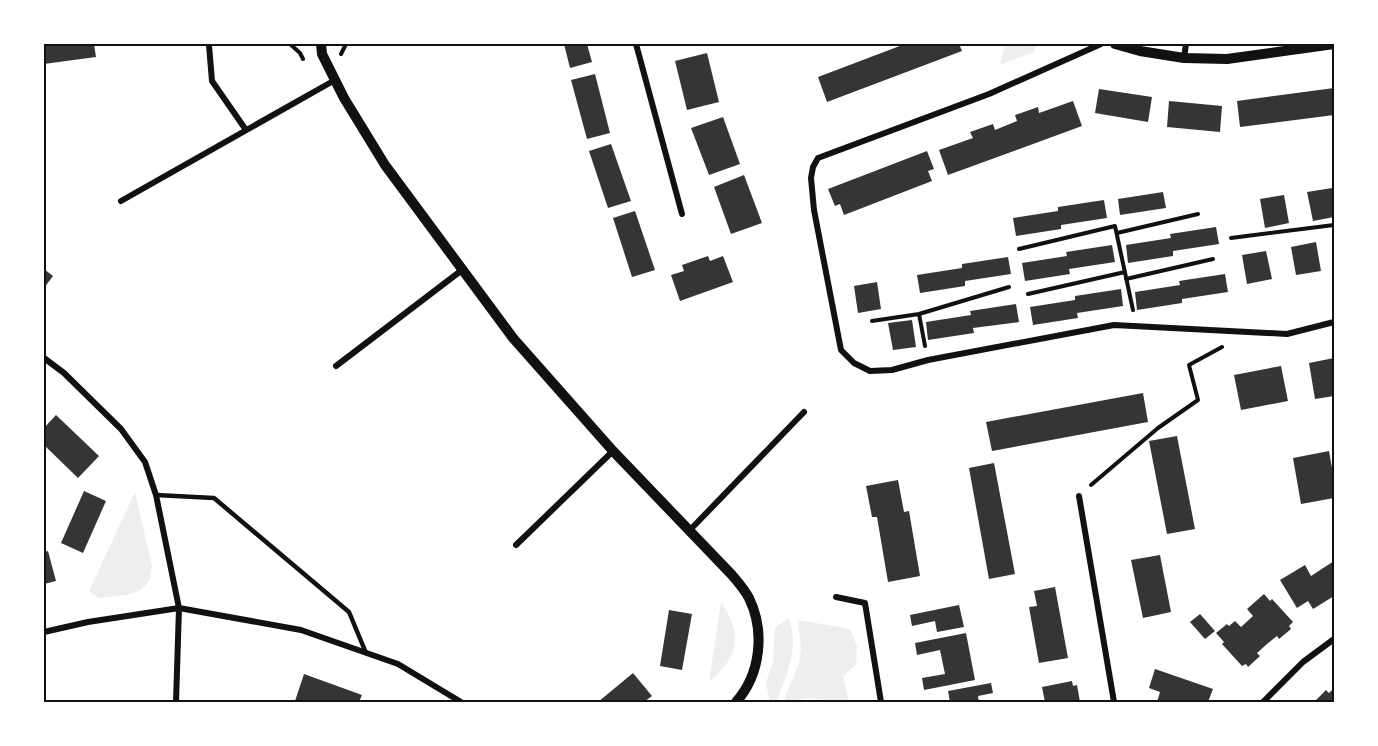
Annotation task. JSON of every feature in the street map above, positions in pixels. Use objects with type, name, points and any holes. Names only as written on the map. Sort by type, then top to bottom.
[{"type":"street","points":[[321,44],[322,54],[344,98],[385,165],[513,338],[613,451],[732,575],[749,598],[758,626],[758,655],[750,680],[736,702]]},
{"type":"street","points":[[636,44],[682,214]]},
{"type":"street","points":[[1101,44],[989,93],[818,158],[811,178],[814,210],[841,350],[854,363],[870,371],[892,370],[928,360],[1114,325],[1287,334],[1335,322]]},
{"type":"street","points":[[1114,44],[1184,58],[1227,59],[1335,44]]},
{"type":"street","points":[[1184,58],[1186,44]]},
{"type":"street","points":[[208,45],[212,81],[246,130]]},
{"type":"street","points":[[121,201],[335,80]]},
{"type":"street","points":[[336,366],[462,270]]},
{"type":"street","points":[[44,358],[64,373],[121,429],[145,462],[156,495],[179,608],[176,702]]},
{"type":"street","points":[[689,531],[804,412]]},
{"type":"street","points":[[516,545],[613,451]]},
{"type":"street","points":[[1079,496],[1114,702]]},
{"type":"street","points":[[836,597],[865,603],[881,702]]},
{"type":"street","points":[[44,632],[88,622],[179,608],[301,630],[398,664],[462,702]]},
{"type":"street","points":[[1263,702],[1303,662],[1335,639]]},
{"type":"lane","points":[[156,495],[214,498],[348,612],[366,653]]},
{"type":"path","points":[[1117,233],[1198,214]]},
{"type":"path","points":[[1230,238],[1335,225]]},
{"type":"path","points":[[1019,249],[1115,226],[1136,326]]},
{"type":"path","points":[[1126,279],[1213,259]]},
{"type":"path","points":[[1028,294],[1125,272]]},
{"type":"path","points":[[872,321],[919,314],[1009,287]]},
{"type":"path","points":[[919,314],[928,360]]},
{"type":"path","points":[[1079,496],[1158,428],[1198,400],[1189,365],[1217,350]]},
{"type":"shaded area","points":[[1005,44],[1037,44],[1034,52],[1000,65]]},
{"type":"shaded area","points":[[135,492],[152,566],[150,580],[141,590],[128,595],[99,598],[89,591]]},
{"type":"shaded area","points":[[721,602],[733,625],[734,645],[727,664],[709,682]]},
{"type":"shaded area","points":[[788,618],[793,639],[791,661],[776,702],[770,702],[766,683],[773,661],[775,628]]},
{"type":"shaded area","points":[[798,620],[850,629],[857,646],[856,665],[843,676],[849,701],[853,702],[828,702],[808,698],[783,702],[799,663],[801,649]]},
{"type":"building","points":[[44,44],[94,44],[96,57],[44,64]]},
{"type":"building","points":[[564,44],[587,44],[592,62],[570,68]]},
{"type":"building","points":[[905,44],[959,44],[962,51],[827,102],[818,77]]},
{"type":"building","points":[[707,53],[719,102],[687,110],[675,61]]},
{"type":"building","points":[[595,74],[610,133],[587,139],[571,80]]},
{"type":"building","points":[[1334,88],[1334,115],[1240,127],[1237,101]]},
{"type":"building","points":[[1099,89],[1152,97],[1148,122],[1095,113]]},
{"type":"building","points":[[1073,101],[1082,126],[948,175],[939,150],[973,138],[970,132],[993,124],[995,130],[1017,121],[1015,115],[1038,107],[1039,113]]},
{"type":"building","points":[[1169,101],[1222,106],[1220,132],[1167,127]]},
{"type":"building","points":[[723,117],[740,164],[709,175],[691,128]]},
{"type":"building","points":[[611,144],[631,201],[608,208],[589,151]]},
{"type":"building","points":[[927,151],[934,169],[928,171],[932,181],[844,215],[840,204],[835,206],[828,189]]},
{"type":"building","points":[[744,175],[762,223],[731,234],[714,187]]},
{"type":"building","points":[[1332,188],[1334,217],[1313,221],[1307,192]]},
{"type":"building","points":[[1163,192],[1166,208],[1120,215],[1118,199]]},
{"type":"building","points":[[1284,195],[1289,223],[1265,228],[1260,199]]},
{"type":"building","points":[[1104,200],[1107,218],[1061,225],[1061,229],[1016,236],[1013,218],[1058,211],[1058,207]]},
{"type":"building","points":[[635,211],[655,270],[632,277],[613,218]]},
{"type":"building","points":[[1216,227],[1219,244],[1173,251],[1173,256],[1128,263],[1126,245],[1171,238],[1170,234]]},
{"type":"building","points":[[1316,242],[1321,271],[1296,275],[1291,247]]},
{"type":"building","points":[[1112,245],[1115,262],[1069,269],[1070,274],[1025,281],[1022,263],[1067,256],[1066,252]]},
{"type":"building","points":[[1266,251],[1272,279],[1247,284],[1242,255]]},
{"type":"building","points":[[708,256],[710,261],[723,256],[733,282],[680,301],[671,275],[684,271],[682,265]]},
{"type":"building","points":[[1008,257],[1011,274],[965,281],[965,286],[920,293],[917,275],[962,268],[962,264]]},
{"type":"building","points":[[44,269],[53,276],[44,288]]},
{"type":"building","points":[[1225,274],[1228,292],[1182,299],[1182,303],[1137,310],[1135,292],[1180,285],[1179,281]]},
{"type":"building","points":[[877,282],[881,309],[858,313],[854,286]]},
{"type":"building","points":[[1121,289],[1123,306],[1077,313],[1078,318],[1033,325],[1030,307],[1075,300],[1075,296]]},
{"type":"building","points":[[1016,304],[1019,322],[973,328],[974,333],[928,340],[926,322],[971,315],[970,311]]},
{"type":"building","points":[[912,320],[916,347],[893,350],[888,323]]},
{"type":"building","points":[[1334,358],[1334,396],[1315,399],[1309,363]]},
{"type":"building","points":[[1281,366],[1288,401],[1241,410],[1234,375]]},
{"type":"building","points":[[1143,393],[1148,422],[992,451],[986,422]]},
{"type":"building","points":[[56,415],[99,456],[78,478],[44,445],[44,428]]},
{"type":"building","points":[[1177,436],[1195,529],[1167,534],[1149,441]]},
{"type":"building","points":[[1329,451],[1334,479],[1334,498],[1301,504],[1293,458]]},
{"type":"building","points":[[994,463],[1015,574],[989,579],[969,468]]},
{"type":"building","points":[[898,480],[904,512],[909,511],[920,576],[888,582],[877,517],[872,517],[866,486]]},
{"type":"building","points":[[84,491],[106,501],[83,553],[61,543]]},
{"type":"building","points":[[48,551],[56,581],[44,584],[44,552]]},
{"type":"building","points":[[1160,555],[1171,612],[1143,618],[1131,560]]},
{"type":"building","points":[[1334,561],[1334,596],[1313,609],[1308,601],[1297,608],[1280,580],[1305,565],[1311,576]]},
{"type":"building","points":[[1055,587],[1068,658],[1039,663],[1029,607],[1037,606],[1034,591]]},
{"type":"building","points":[[1264,594],[1270,601],[1272,599],[1293,622],[1289,626],[1291,629],[1279,639],[1277,636],[1267,644],[1257,653],[1260,656],[1248,667],[1246,664],[1242,666],[1222,644],[1224,642],[1216,633],[1235,621],[1241,627],[1253,616],[1247,609]]},
{"type":"building","points":[[959,605],[964,627],[937,632],[935,621],[912,626],[910,615]]},
{"type":"building","points":[[669,610],[692,614],[682,670],[660,666]]},
{"type":"building","points":[[1200,614],[1215,631],[1205,639],[1190,622]]},
{"type":"building","points":[[966,633],[975,680],[924,690],[922,678],[945,674],[940,650],[917,655],[915,643]]},
{"type":"building","points":[[1155,669],[1213,689],[1208,702],[1157,702],[1160,692],[1149,688]]},
{"type":"building","points":[[633,673],[652,696],[644,702],[598,702]]},
{"type":"building","points":[[304,674],[362,695],[359,702],[295,701]]},
{"type":"building","points":[[1072,681],[1073,686],[1077,685],[1080,702],[1045,702],[1042,687]]},
{"type":"building","points":[[991,683],[993,693],[978,696],[979,702],[950,702],[948,691]]},
{"type":"building","points":[[1326,690],[1329,693],[1332,690],[1334,692],[1334,702],[1318,702],[1316,700]]}]
